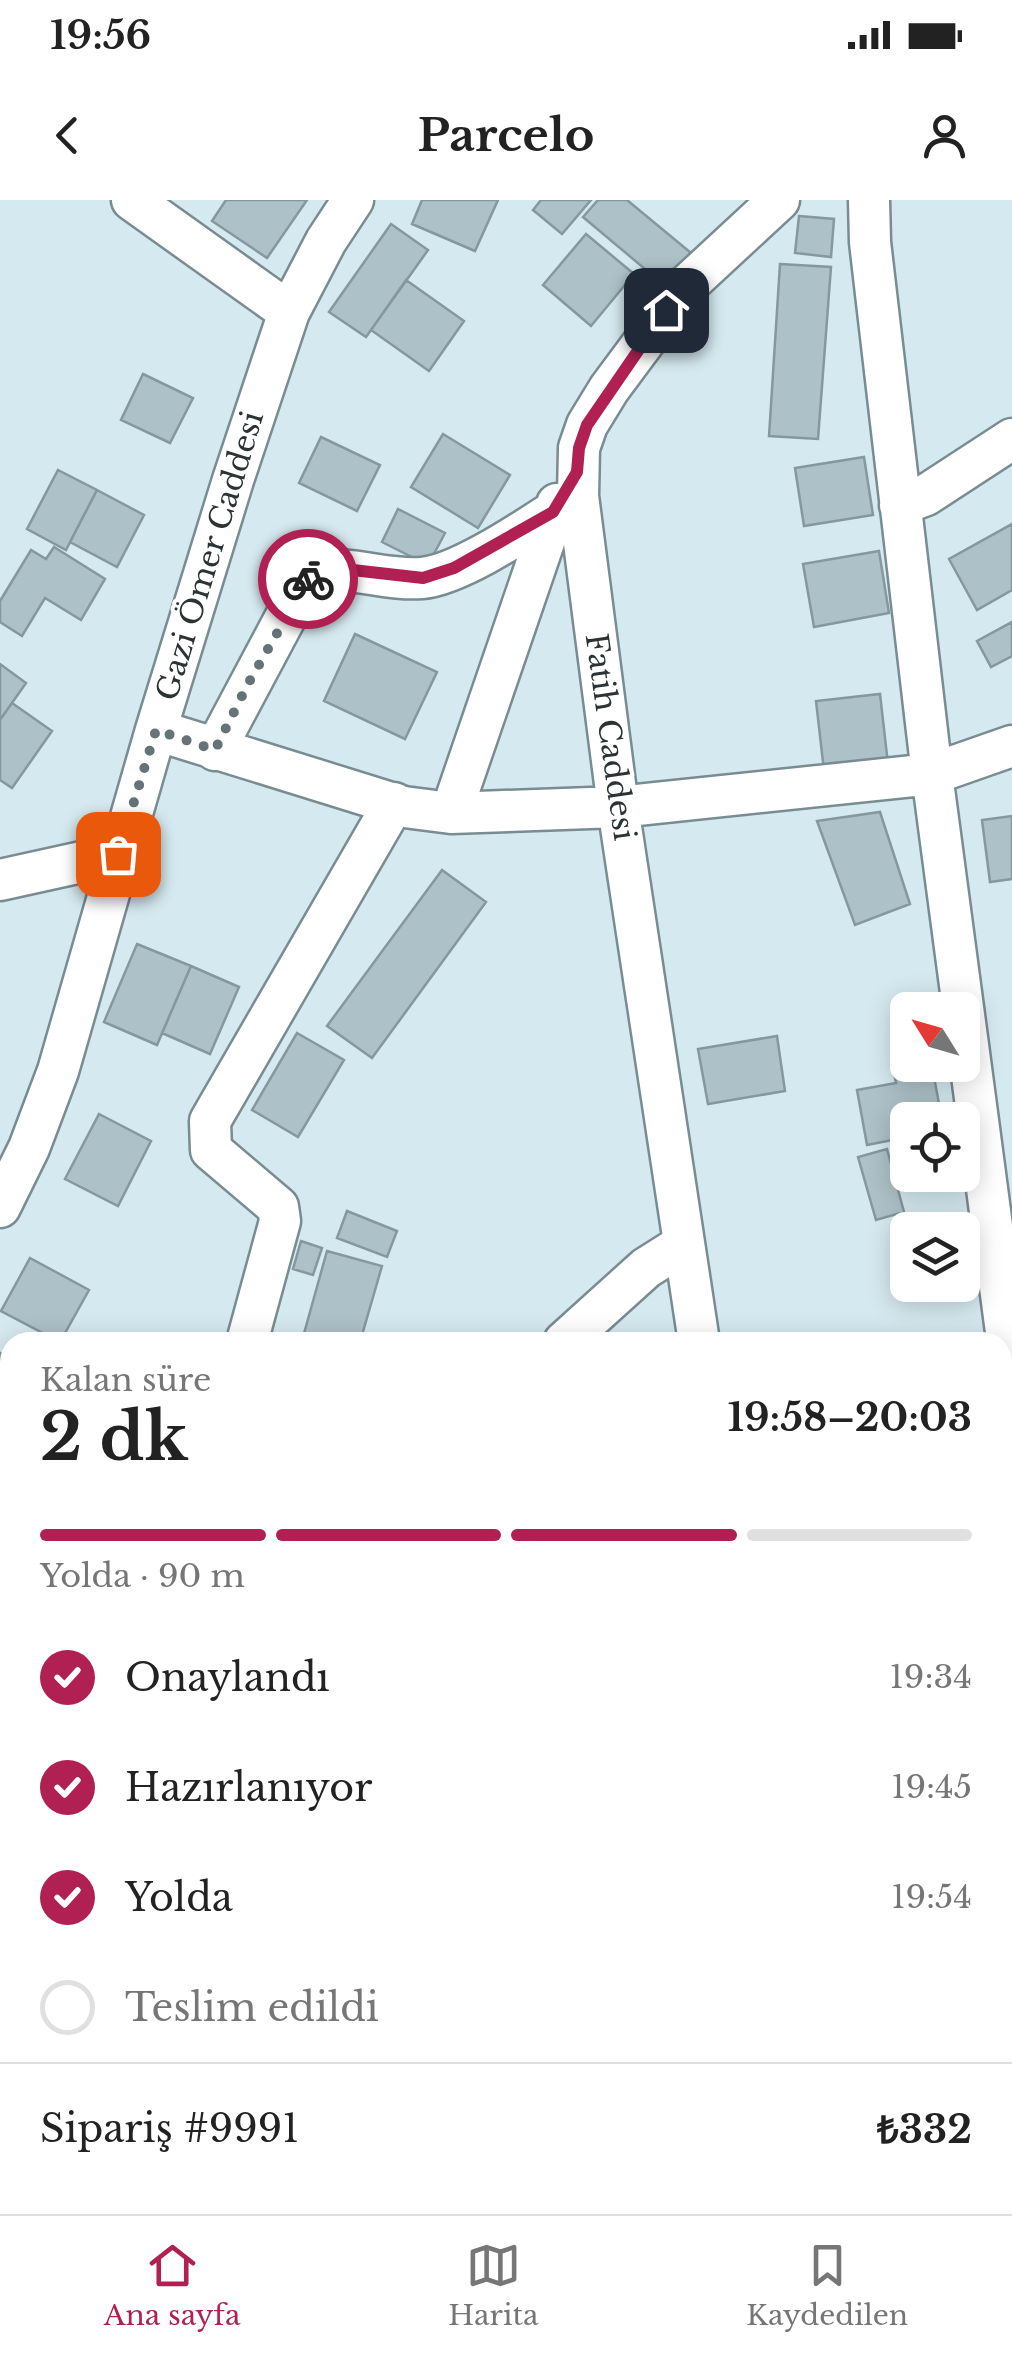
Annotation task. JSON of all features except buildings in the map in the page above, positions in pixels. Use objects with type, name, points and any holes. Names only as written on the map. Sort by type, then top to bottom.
[{"type":"street","points":[[132,200],[289,312]]},
{"type":"street","name":"Gazi Ömer Caddesi","points":[[0,1207],[29,1148],[58,1071],[118,854],[232,480],[289,312],[326,241],[353,200]]},
{"type":"street","name":"Fatih Caddesi","points":[[697,1332],[618,807],[577,472],[579,448],[587,425],[648,333],[684,288],[778,200]]},
{"type":"street","points":[[870,200],[870,242],[932,774],[1006,1332]]},
{"type":"street","points":[[900,504],[926,495],[1012,439]]},
{"type":"street","points":[[452,813],[553,512],[577,472]]},
{"type":"street","points":[[215,750],[299,592],[314,572],[335,568],[423,578],[454,568],[553,512]]},
{"type":"street","points":[[156,730],[394,803],[452,813],[618,807],[932,774],[1012,746]]},
{"type":"street","points":[[252,1332],[280,1221],[278,1207],[211,1150],[210,1122],[394,803]]},
{"type":"street","points":[[0,880],[118,854]]},
{"type":"street","points":[[575,1332],[646,1268],[684,1244]]},
{"type":"way so far","points":[[118,854],[156,730],[215,750],[308,579]]},
{"type":"route","points":[[308,579],[314,572],[335,568],[423,578],[454,568],[553,512],[577,472],[579,448],[587,425],[666,310]]}]
